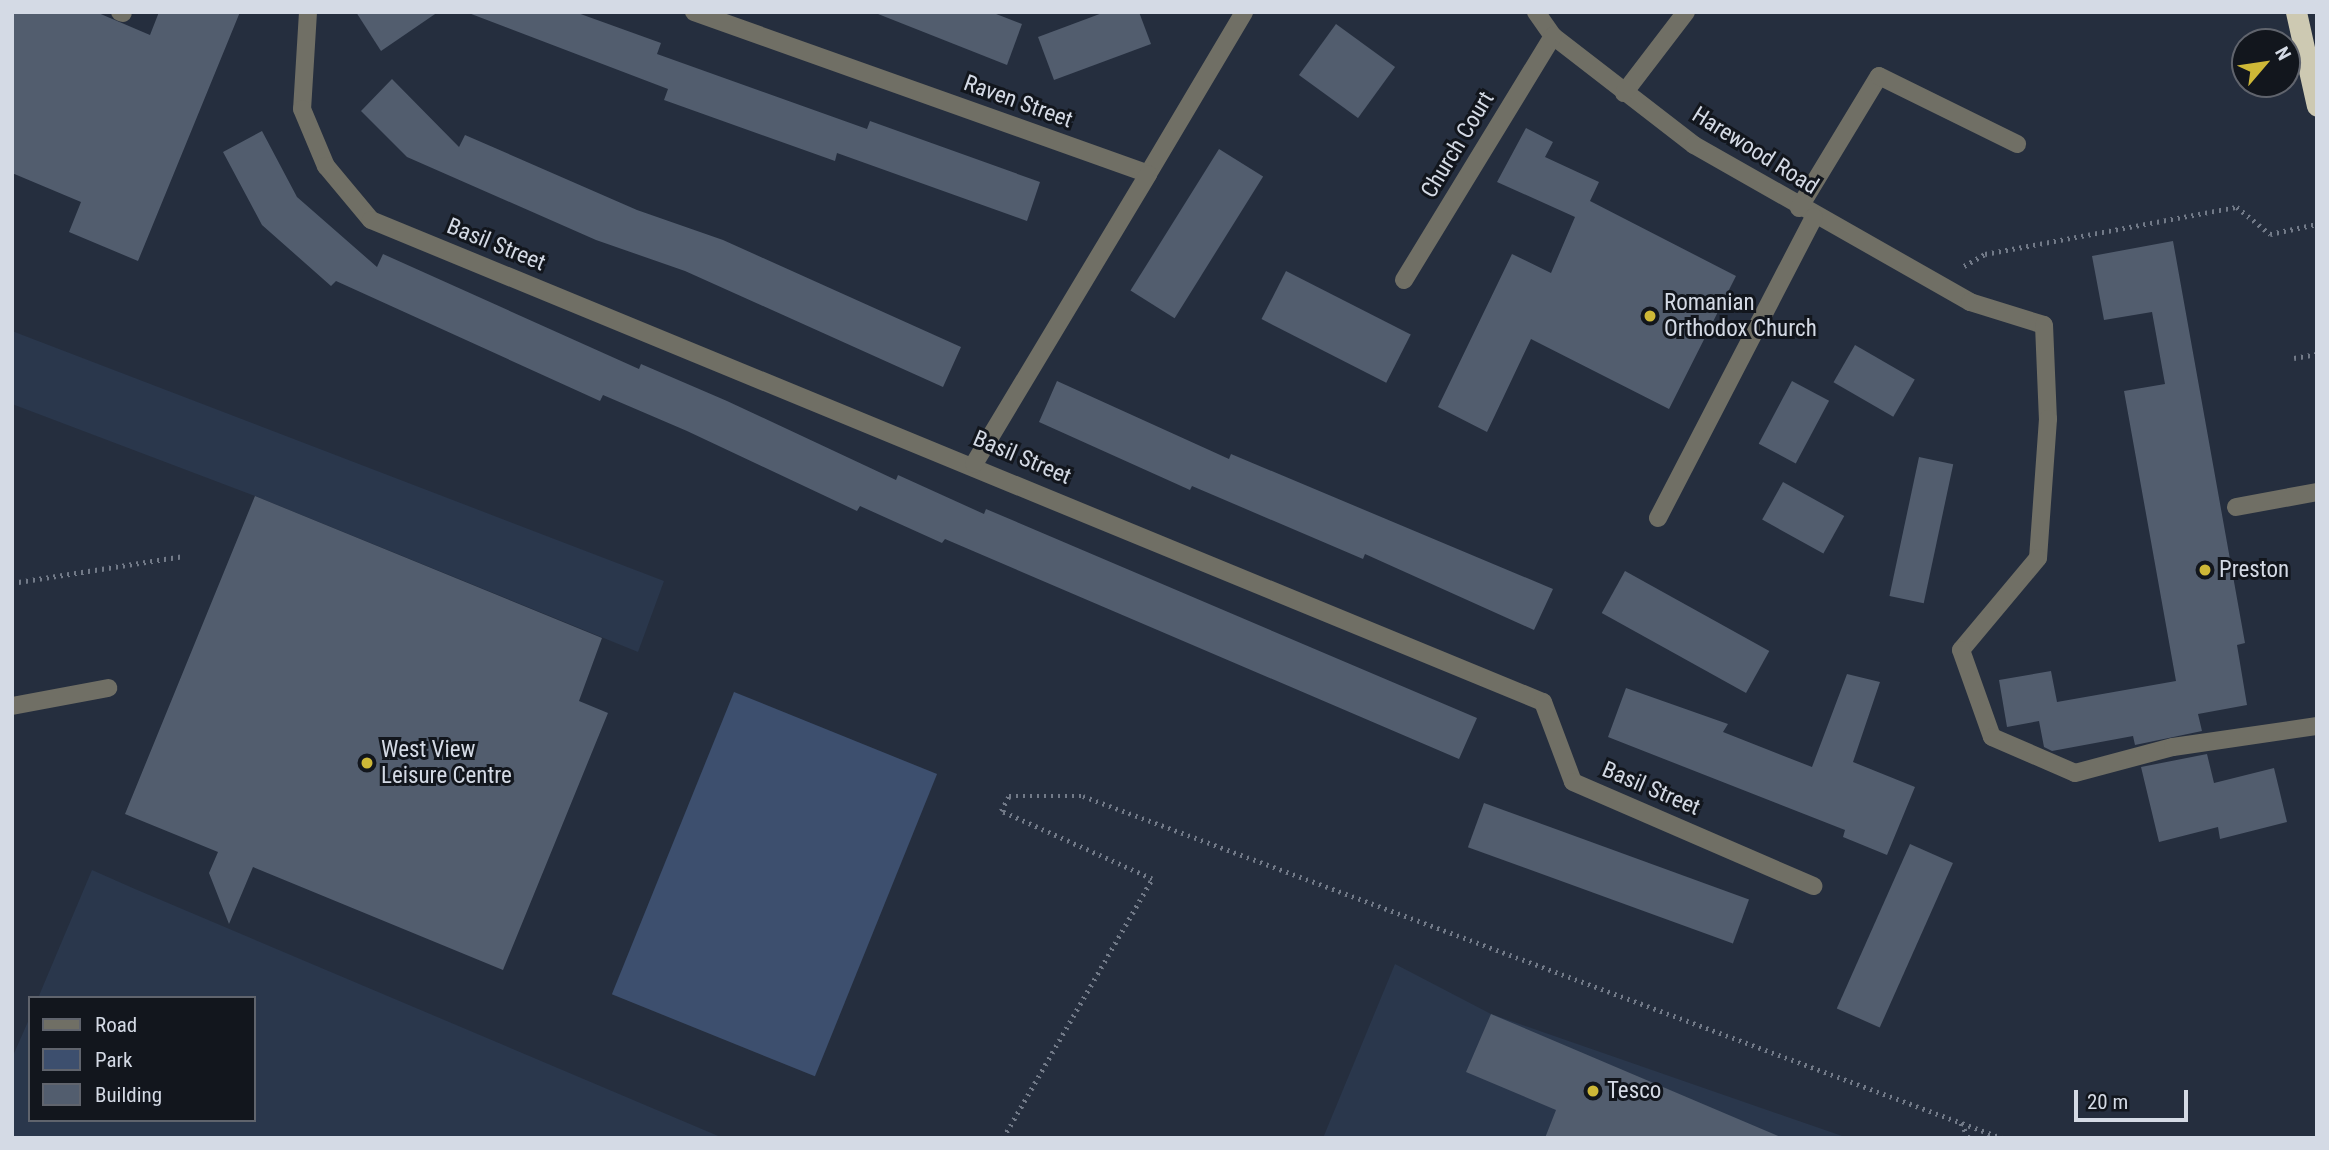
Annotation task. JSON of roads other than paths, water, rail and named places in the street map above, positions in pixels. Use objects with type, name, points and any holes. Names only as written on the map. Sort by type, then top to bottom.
[{"type":"highway","points":[[2296,12],[2317,106]]},
{"type":"street","name":"Basil Street","points":[[308,12],[302,109],[326,166],[371,220],[974,464],[1543,702],[1573,782],[1812,886]]},
{"type":"street","name":"Raven Street","points":[[694,12],[1148,174]]},
{"type":"street","points":[[974,464],[1244,12]]},
{"type":"street","name":"Harewood Road","points":[[1536,12],[1553,36],[1694,145],[1807,213],[1970,302],[2044,325],[2048,419],[2038,558],[1961,650],[1992,737],[2075,773],[2173,747],[2317,726]]},
{"type":"street","points":[[1624,93],[1686,12]]},
{"type":"street","name":"Church Court","points":[[1404,280],[1553,36]]},
{"type":"street","points":[[1658,518],[1807,213],[1879,76],[2017,144]]},
{"type":"street","points":[[2236,507],[2317,492]]},
{"type":"street","points":[[12,706],[108,688]]},
{"type":"place","name":"Romanian Orthodox Church","points":[[1650,316]]},
{"type":"place","name":"Preston","points":[[2205,570]]},
{"type":"place","name":"West View Leisure Centre","points":[[367,763]]},
{"type":"place","name":"Tesco","points":[[1593,1091]]}]
